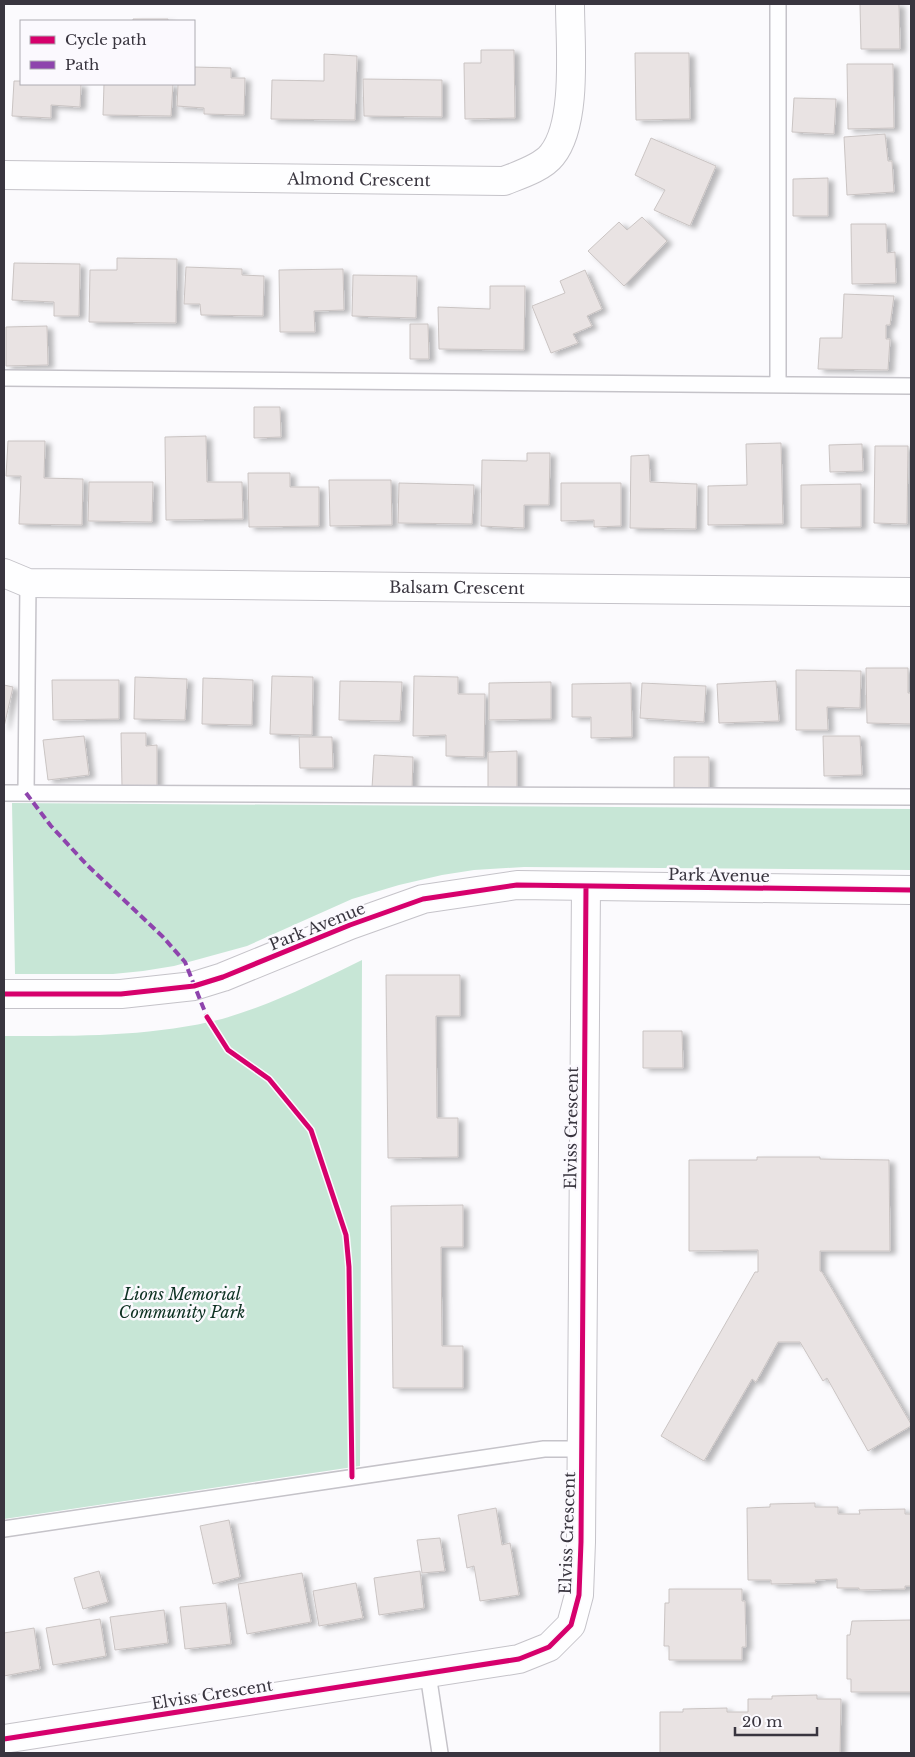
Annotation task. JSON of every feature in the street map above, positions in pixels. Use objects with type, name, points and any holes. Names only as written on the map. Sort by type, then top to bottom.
[{"type":"street","name":"Almond Crescent","points":[[4,175],[504,181],[531,170],[552,156],[565,130],[570,97],[570,4]]},
{"type":"street","name":"Balsam Crescent","points":[[16,578],[911,592]]},
{"type":"street","name":"Park Avenue","points":[[4,994],[121,994],[194,986],[223,977],[350,925],[423,899],[517,885],[911,890]]},
{"type":"street","name":"Elviss Crescent","points":[[4,1739],[519,1659],[549,1647],[571,1625],[579,1595],[582,1449],[586,886]]},
{"type":"lane","points":[[778,4],[778,385]]},
{"type":"lane","points":[[4,378],[911,386]]},
{"type":"lane","points":[[16,578],[26,793]]},
{"type":"lane","points":[[4,793],[911,797]]},
{"type":"lane","points":[[4,1528],[544,1449],[582,1449]]},
{"type":"lane","points":[[428,1674],[440,1753]]},
{"type":"green space","points":[[12,803],[911,809],[911,870],[524,867],[474,870],[399,885],[352,899],[247,946],[174,966],[113,974],[15,974]]},
{"type":"green space","name":"Lions Memorial Community Park","points":[[362,960],[360,1466],[4,1519],[4,1036],[113,1034],[195,1025],[222,1019],[258,1007]]},
{"type":"building","points":[[860,4],[899,4],[900,49],[861,49]]},
{"type":"building","points":[[133,19],[168,19],[168,20]]},
{"type":"building","points":[[481,50],[514,50],[515,118],[465,119],[464,63],[481,63]]},
{"type":"building","points":[[635,53],[689,53],[690,119],[636,120]]},
{"type":"building","points":[[324,54],[357,56],[355,120],[271,119],[272,80],[324,81]]},
{"type":"building","points":[[847,64],[893,64],[894,128],[848,129]]},
{"type":"building","points":[[195,67],[231,68],[231,78],[245,78],[244,115],[204,114],[204,108],[177,106],[178,85],[195,85]]},
{"type":"building","points":[[363,79],[442,80],[442,117],[364,116]]},
{"type":"building","points":[[14,81],[20,81],[20,85],[81,85],[80,107],[51,105],[51,118],[12,116]]},
{"type":"building","points":[[104,85],[173,85],[171,116],[103,115]]},
{"type":"building","points":[[794,98],[836,99],[834,134],[792,132]]},
{"type":"building","points":[[885,134],[888,161],[892,161],[894,192],[847,195],[844,137]]},
{"type":"building","points":[[651,138],[716,166],[690,226],[654,210],[665,190],[635,175]]},
{"type":"building","points":[[828,178],[828,216],[793,216],[793,179]]},
{"type":"building","points":[[642,217],[667,241],[624,286],[588,251],[619,222],[627,230]]},
{"type":"building","points":[[851,224],[886,224],[887,253],[895,252],[896,283],[852,284]]},
{"type":"building","points":[[117,258],[177,259],[176,323],[89,322],[90,270],[117,270]]},
{"type":"building","points":[[14,263],[80,264],[79,316],[54,316],[54,302],[12,300]]},
{"type":"building","points":[[186,267],[242,269],[242,275],[264,276],[263,316],[201,315],[200,304],[184,304]]},
{"type":"building","points":[[343,269],[344,310],[314,311],[315,332],[280,332],[279,270]]},
{"type":"building","points":[[585,270],[602,309],[587,316],[592,326],[573,334],[578,343],[551,353],[532,306],[565,293],[560,281]]},
{"type":"building","points":[[353,275],[417,276],[416,318],[352,316]]},
{"type":"building","points":[[490,286],[525,286],[524,350],[439,349],[438,307],[490,309]]},
{"type":"building","points":[[844,294],[894,296],[890,325],[886,325],[886,339],[890,339],[888,370],[818,369],[820,338],[842,338]]},
{"type":"building","points":[[410,324],[428,324],[429,359],[410,359]]},
{"type":"building","points":[[47,326],[48,365],[6,366],[6,327]]},
{"type":"building","points":[[254,407],[280,407],[281,437],[254,438]]},
{"type":"building","points":[[206,436],[207,482],[242,482],[243,519],[166,520],[165,437]]},
{"type":"building","points":[[8,441],[45,441],[44,478],[83,479],[82,525],[19,524],[21,476],[6,476]]},
{"type":"building","points":[[781,443],[783,524],[708,525],[708,486],[747,485],[746,444]]},
{"type":"building","points":[[862,444],[863,471],[830,472],[829,445]]},
{"type":"building","points":[[875,446],[908,446],[907,524],[874,523]]},
{"type":"building","points":[[527,453],[550,453],[549,505],[524,505],[524,528],[481,526],[482,460],[527,461]]},
{"type":"building","points":[[649,455],[650,482],[697,484],[696,529],[630,528],[631,456]]},
{"type":"building","points":[[248,473],[290,473],[290,487],[319,487],[319,526],[249,527]]},
{"type":"building","points":[[329,480],[391,480],[392,525],[330,526]]},
{"type":"building","points":[[89,482],[153,482],[152,522],[88,521]]},
{"type":"building","points":[[399,483],[474,485],[472,524],[398,523]]},
{"type":"building","points":[[561,483],[621,483],[621,526],[594,527],[594,520],[561,521]]},
{"type":"building","points":[[861,484],[861,527],[801,528],[801,485]]},
{"type":"building","points":[[866,668],[908,668],[908,693],[911,693],[911,724],[867,723]]},
{"type":"building","points":[[796,670],[861,671],[860,708],[827,707],[828,730],[796,730]]},
{"type":"building","points":[[272,676],[313,677],[312,735],[270,734]]},
{"type":"building","points":[[414,676],[458,677],[458,694],[485,694],[484,757],[446,756],[446,735],[413,736]]},
{"type":"building","points":[[135,677],[187,679],[185,720],[134,719]]},
{"type":"building","points":[[203,678],[253,680],[252,725],[202,724]]},
{"type":"building","points":[[52,680],[119,680],[119,719],[53,720]]},
{"type":"building","points":[[340,681],[402,682],[400,721],[339,720]]},
{"type":"building","points":[[776,681],[779,721],[719,723],[717,684]]},
{"type":"building","points":[[551,682],[551,719],[489,720],[489,683]]},
{"type":"building","points":[[631,683],[632,737],[591,738],[591,717],[572,717],[572,684]]},
{"type":"building","points":[[642,683],[706,686],[704,722],[640,718]]},
{"type":"building","points":[[4,685],[13,687],[4,727]]},
{"type":"building","points":[[121,733],[146,733],[146,746],[157,745],[157,786],[122,787]]},
{"type":"building","points":[[84,736],[89,775],[48,780],[43,740]]},
{"type":"building","points":[[823,736],[860,736],[862,775],[824,776]]},
{"type":"building","points":[[299,737],[332,737],[333,768],[300,768]]},
{"type":"building","points":[[517,751],[517,792],[488,792],[488,752]]},
{"type":"building","points":[[374,755],[413,757],[412,790],[372,788]]},
{"type":"building","points":[[674,757],[709,757],[709,792],[674,792]]},
{"type":"building","points":[[386,975],[460,975],[460,1016],[436,1016],[437,1118],[458,1118],[458,1157],[388,1158]]},
{"type":"building","points":[[643,1031],[682,1031],[683,1068],[643,1068]]},
{"type":"building","points":[[757,1157],[889,1160],[890,1251],[820,1251],[820,1271],[911,1424],[911,1426],[868,1451],[827,1378],[823,1381],[800,1342],[778,1342],[756,1382],[752,1379],[704,1461],[661,1436],[755,1272],[758,1272],[758,1250],[689,1251],[689,1160],[757,1160]]},
{"type":"building","points":[[463,1205],[463,1247],[441,1247],[442,1346],[463,1346],[463,1388],[393,1388],[391,1206]]},
{"type":"building","points":[[815,1503],[815,1507],[838,1507],[838,1514],[860,1514],[859,1510],[905,1509],[905,1514],[911,1514],[911,1586],[905,1586],[905,1589],[859,1590],[859,1588],[837,1588],[837,1579],[815,1580],[816,1583],[771,1584],[771,1580],[748,1580],[747,1508],[770,1507],[770,1504]]},
{"type":"building","points":[[496,1508],[502,1545],[510,1543],[519,1595],[480,1601],[474,1566],[467,1568],[458,1515]]},
{"type":"building","points":[[229,1520],[240,1577],[213,1584],[200,1526]]},
{"type":"building","points":[[440,1538],[445,1571],[422,1573],[417,1540]]},
{"type":"building","points":[[99,1571],[108,1602],[83,1609],[74,1578]]},
{"type":"building","points":[[420,1571],[424,1608],[379,1615],[374,1578]]},
{"type":"building","points":[[302,1573],[311,1622],[247,1634],[238,1584]]},
{"type":"building","points":[[356,1583],[363,1618],[319,1626],[313,1591]]},
{"type":"building","points":[[669,1589],[742,1589],[742,1601],[745,1601],[746,1647],[742,1647],[742,1660],[669,1660],[669,1646],[664,1646],[665,1603],[669,1603]]},
{"type":"building","points":[[226,1603],[231,1644],[185,1649],[180,1607]]},
{"type":"building","points":[[164,1610],[168,1643],[115,1650],[110,1617]]},
{"type":"building","points":[[100,1619],[106,1656],[53,1665],[46,1628]]},
{"type":"building","points":[[911,1620],[911,1692],[851,1692],[851,1679],[847,1679],[847,1635],[850,1635],[852,1621]]},
{"type":"building","points":[[34,1628],[40,1669],[4,1676],[4,1633]]},
{"type":"building","points":[[817,1695],[817,1699],[841,1699],[840,1753],[660,1753],[660,1712],[683,1712],[683,1709],[727,1708],[727,1712],[748,1712],[748,1699],[772,1699],[772,1696]]},
{"type":"marked path","points":[[26,793],[51,826],[87,865],[163,937],[185,962],[207,1017]]},
{"type":"cycle path","points":[[4,994],[121,994],[194,986],[223,977],[350,925],[423,899],[517,885],[911,890]]},
{"type":"cycle path","points":[[4,1739],[519,1659],[549,1647],[571,1625],[579,1595],[581,1542],[586,886]]},
{"type":"cycle path","points":[[207,1017],[228,1050],[269,1079],[311,1130],[346,1235],[349,1267],[352,1477]]}]
